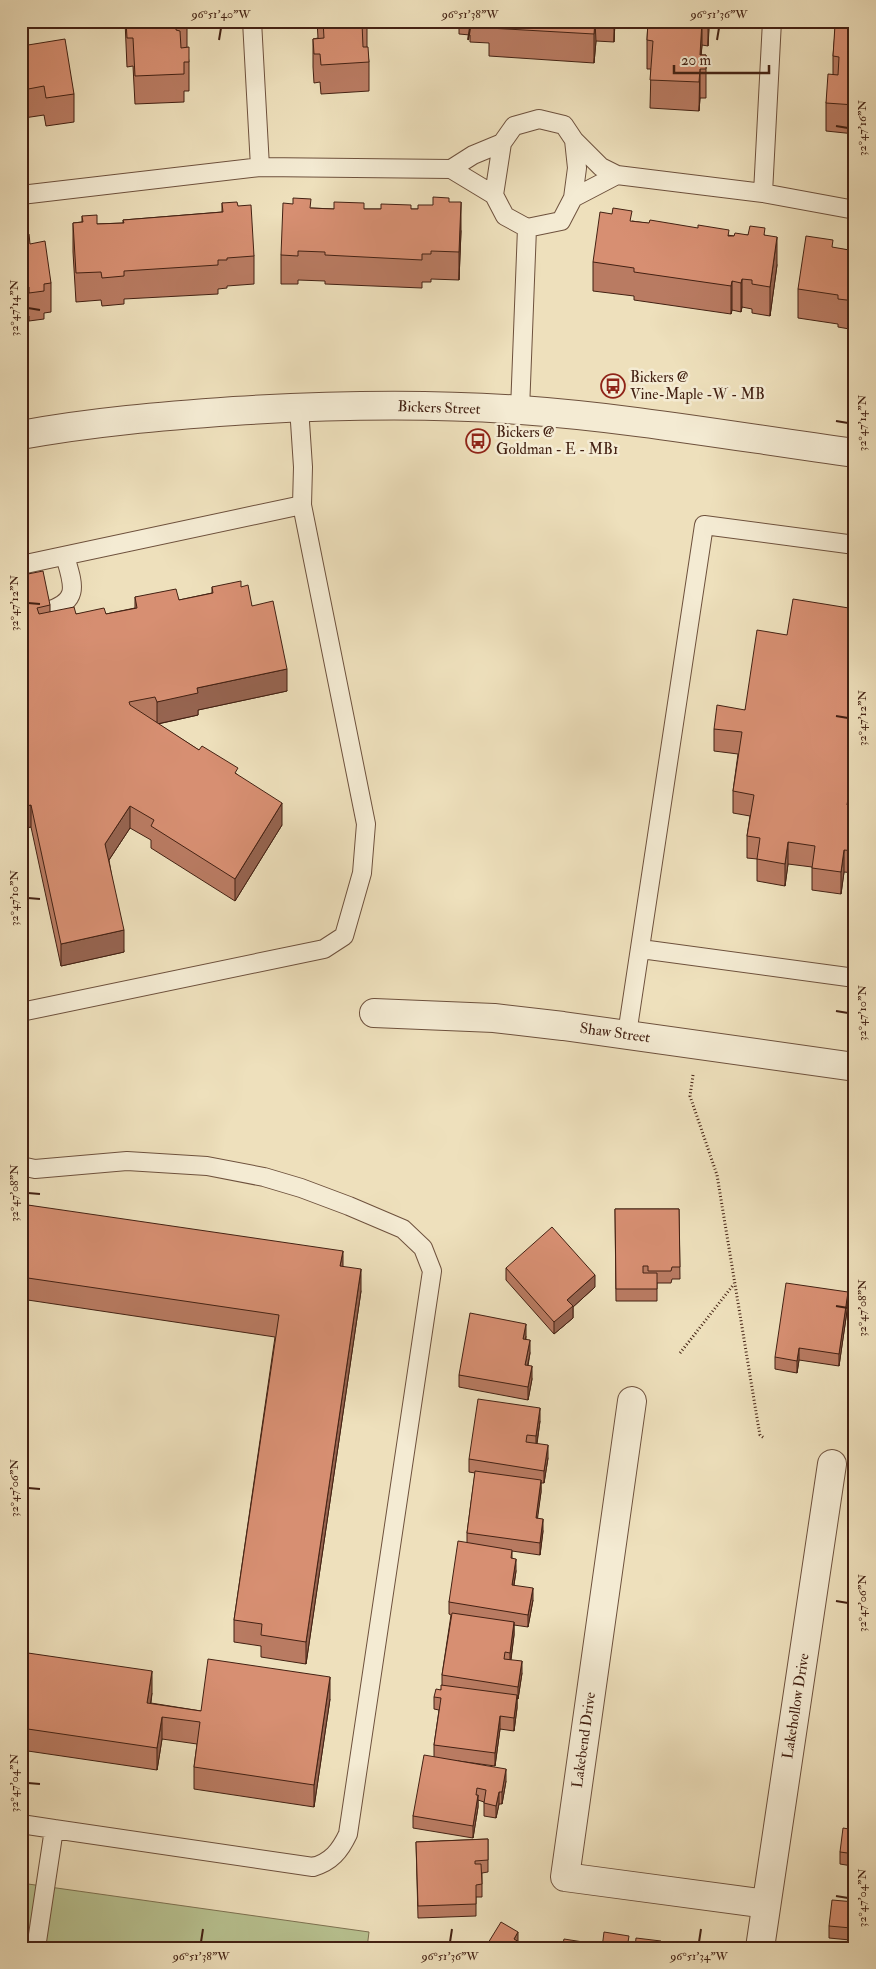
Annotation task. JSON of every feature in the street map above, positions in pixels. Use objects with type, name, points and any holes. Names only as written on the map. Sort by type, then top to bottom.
[{"type":"street","name":"Bickers Street","points":[[21,436],[80,425],[190,414],[299,407],[408,406],[520,410],[614,419],[855,454]]},
{"type":"street","name":"Shaw Street","points":[[374,1013],[494,1018],[627,1034],[855,1068]]},
{"type":"street","name":"Lakebend Drive","points":[[632,1401],[565,1877],[766,1904]]},
{"type":"street","name":"Lakehollow Drive","points":[[760,1948],[832,1464]]},
{"type":"lane","points":[[252,21],[260,167]]},
{"type":"lane","points":[[763,192],[772,21]]},
{"type":"lane","points":[[494,195],[502,143],[514,126],[539,119],[564,125],[574,140],[601,167],[617,175],[763,192],[855,210]]},
{"type":"lane","points":[[21,195],[260,167],[451,169],[494,195],[505,216],[527,228],[560,221],[573,198],[577,168],[574,140]]},
{"type":"lane","points":[[451,169],[473,155],[502,143]]},
{"type":"lane","points":[[573,198],[617,175]]},
{"type":"lane","points":[[520,410],[527,228]]},
{"type":"lane","points":[[21,1012],[324,949],[344,936],[362,873],[366,824],[302,505],[303,467],[299,407]]},
{"type":"lane","points":[[21,565],[302,505]]},
{"type":"lane","points":[[627,1034],[704,524],[855,545]]},
{"type":"lane","points":[[47,611],[60,608],[70,599],[73,588],[65,556]]},
{"type":"lane","points":[[641,949],[855,978]]},
{"type":"lane","points":[[21,1166],[35,1168],[127,1161],[207,1166],[264,1177],[301,1188],[403,1229],[422,1248],[432,1270],[348,1834],[342,1846],[324,1864],[313,1867],[21,1824]]},
{"type":"lane","points":[[36,1948],[54,1829]]},
{"type":"path","points":[[698,1044],[690,1096],[717,1175],[758,1424],[760,1434],[764,1438]]},
{"type":"path","points":[[680,1353],[734,1283]]},
{"type":"green space","points":[[21,1883],[369,1932],[367,1948],[21,1948]]},
{"type":"building","points":[[126,21],[187,21],[187,24],[176,24],[176,30],[180,31],[181,48],[189,47],[189,62],[184,62],[184,74],[135,76],[133,38],[127,38]]},
{"type":"building","points":[[323,21],[367,21],[367,23],[362,23],[363,47],[368,47],[369,62],[321,65],[320,54],[314,54],[313,39],[324,38]]},
{"type":"building","points":[[489,21],[595,21],[594,34],[489,28]]},
{"type":"building","points":[[648,21],[702,21],[700,55],[706,55],[706,69],[700,69],[699,82],[650,80],[653,41],[647,40]]},
{"type":"building","points":[[841,21],[855,21],[855,105],[826,103],[828,74],[838,75],[839,57],[833,56],[835,25],[841,26]]},
{"type":"building","points":[[65,39],[74,94],[46,98],[44,86],[23,90],[24,95],[21,96],[21,41],[27,40],[28,45]]},
{"type":"building","points":[[433,197],[449,198],[449,202],[461,202],[459,252],[431,251],[431,254],[422,254],[422,260],[325,255],[325,252],[298,251],[298,256],[281,255],[283,203],[293,204],[293,198],[311,199],[310,208],[334,209],[334,202],[364,203],[364,209],[381,209],[381,204],[411,205],[411,209],[418,209],[418,205],[433,205]]},
{"type":"building","points":[[237,202],[238,206],[251,205],[254,256],[218,260],[218,265],[124,271],[124,276],[102,278],[101,272],[76,273],[73,223],[83,222],[82,216],[97,215],[97,224],[124,223],[123,220],[223,212],[222,203]]},
{"type":"building","points":[[613,208],[632,211],[630,221],[649,223],[650,220],[698,228],[698,225],[729,230],[728,236],[734,236],[735,233],[748,235],[750,226],[765,228],[764,235],[777,237],[770,287],[752,284],[752,280],[742,279],[741,283],[732,281],[731,286],[634,272],[634,268],[593,262],[600,212],[612,214]]},
{"type":"building","points":[[29,234],[30,244],[45,241],[51,283],[44,284],[44,291],[29,293],[29,287],[21,289],[21,236]]},
{"type":"building","points":[[806,236],[833,240],[832,247],[855,251],[855,301],[838,299],[838,295],[798,289]]},
{"type":"building","points":[[26,569],[28,574],[43,571],[50,605],[37,608],[39,614],[74,607],[76,614],[104,608],[106,614],[137,608],[135,597],[176,589],[179,600],[213,593],[212,587],[241,581],[241,587],[248,585],[252,606],[273,601],[287,669],[197,688],[198,693],[157,702],[155,697],[129,702],[130,705],[199,750],[202,746],[238,768],[235,773],[282,803],[235,879],[151,826],[154,820],[130,806],[105,844],[124,930],[61,944],[31,805],[21,807],[21,570]]},
{"type":"building","points":[[793,599],[855,609],[855,754],[847,805],[855,806],[855,851],[844,850],[841,872],[812,868],[815,846],[788,842],[785,864],[757,859],[760,838],[747,836],[754,795],[733,791],[742,732],[714,729],[717,705],[745,710],[757,630],[787,635]]},
{"type":"building","points":[[21,1204],[343,1251],[340,1266],[361,1269],[306,1642],[261,1635],[262,1624],[234,1620],[279,1315],[21,1277]]},
{"type":"building","points":[[615,1209],[679,1209],[680,1267],[672,1267],[671,1271],[648,1271],[648,1266],[643,1266],[643,1273],[657,1273],[657,1289],[616,1289]]},
{"type":"building","points":[[552,1227],[595,1275],[567,1300],[573,1306],[554,1322],[506,1268]]},
{"type":"building","points":[[786,1283],[848,1292],[839,1354],[799,1348],[797,1361],[775,1357]]},
{"type":"building","points":[[470,1313],[526,1324],[523,1339],[530,1340],[525,1365],[532,1366],[528,1387],[459,1375]]},
{"type":"building","points":[[478,1399],[540,1408],[536,1436],[527,1435],[526,1442],[548,1445],[544,1471],[469,1459]]},
{"type":"building","points":[[475,1471],[541,1480],[536,1518],[543,1519],[540,1543],[467,1533]]},
{"type":"building","points":[[458,1541],[512,1550],[511,1558],[516,1559],[512,1585],[533,1588],[528,1615],[449,1602]]},
{"type":"building","points":[[452,1613],[514,1622],[510,1653],[505,1652],[504,1659],[522,1661],[518,1687],[442,1675]]},
{"type":"building","points":[[21,1652],[152,1671],[147,1703],[201,1711],[208,1659],[330,1677],[314,1785],[194,1767],[200,1722],[162,1717],[157,1748],[21,1728]]},
{"type":"building","points":[[441,1685],[517,1695],[514,1718],[500,1716],[495,1753],[434,1745],[441,1698],[434,1697],[436,1689],[441,1690]]},
{"type":"building","points":[[424,1755],[506,1769],[502,1792],[499,1792],[496,1806],[484,1803],[486,1790],[477,1788],[476,1795],[478,1795],[473,1826],[413,1816]]},
{"type":"building","points":[[855,1756],[855,1780],[851,1780]]},
{"type":"building","points":[[843,1828],[855,1830],[855,1854],[840,1852]]},
{"type":"building","points":[[488,1839],[488,1860],[475,1861],[475,1864],[481,1864],[482,1884],[476,1885],[476,1904],[418,1906],[416,1842]]},
{"type":"building","points":[[853,1860],[855,1860],[855,1891],[849,1890]]},
{"type":"building","points":[[832,1900],[855,1902],[855,1948],[849,1948],[851,1928],[829,1926]]},
{"type":"building","points":[[501,1922],[518,1932],[514,1939],[529,1948],[485,1948]]},
{"type":"building","points":[[604,1932],[629,1936],[627,1948],[602,1948]]},
{"type":"building","points":[[636,1938],[661,1941],[660,1948],[635,1948]]},
{"type":"building","points":[[564,1939],[596,1944],[596,1948],[562,1948]]},
{"type":"place","name":"Bickers @ Vine-Maple -W - MB","points":[[613,386]]},
{"type":"place","name":"Bickers @ Goldman - E - MB1","points":[[478,441]]}]
